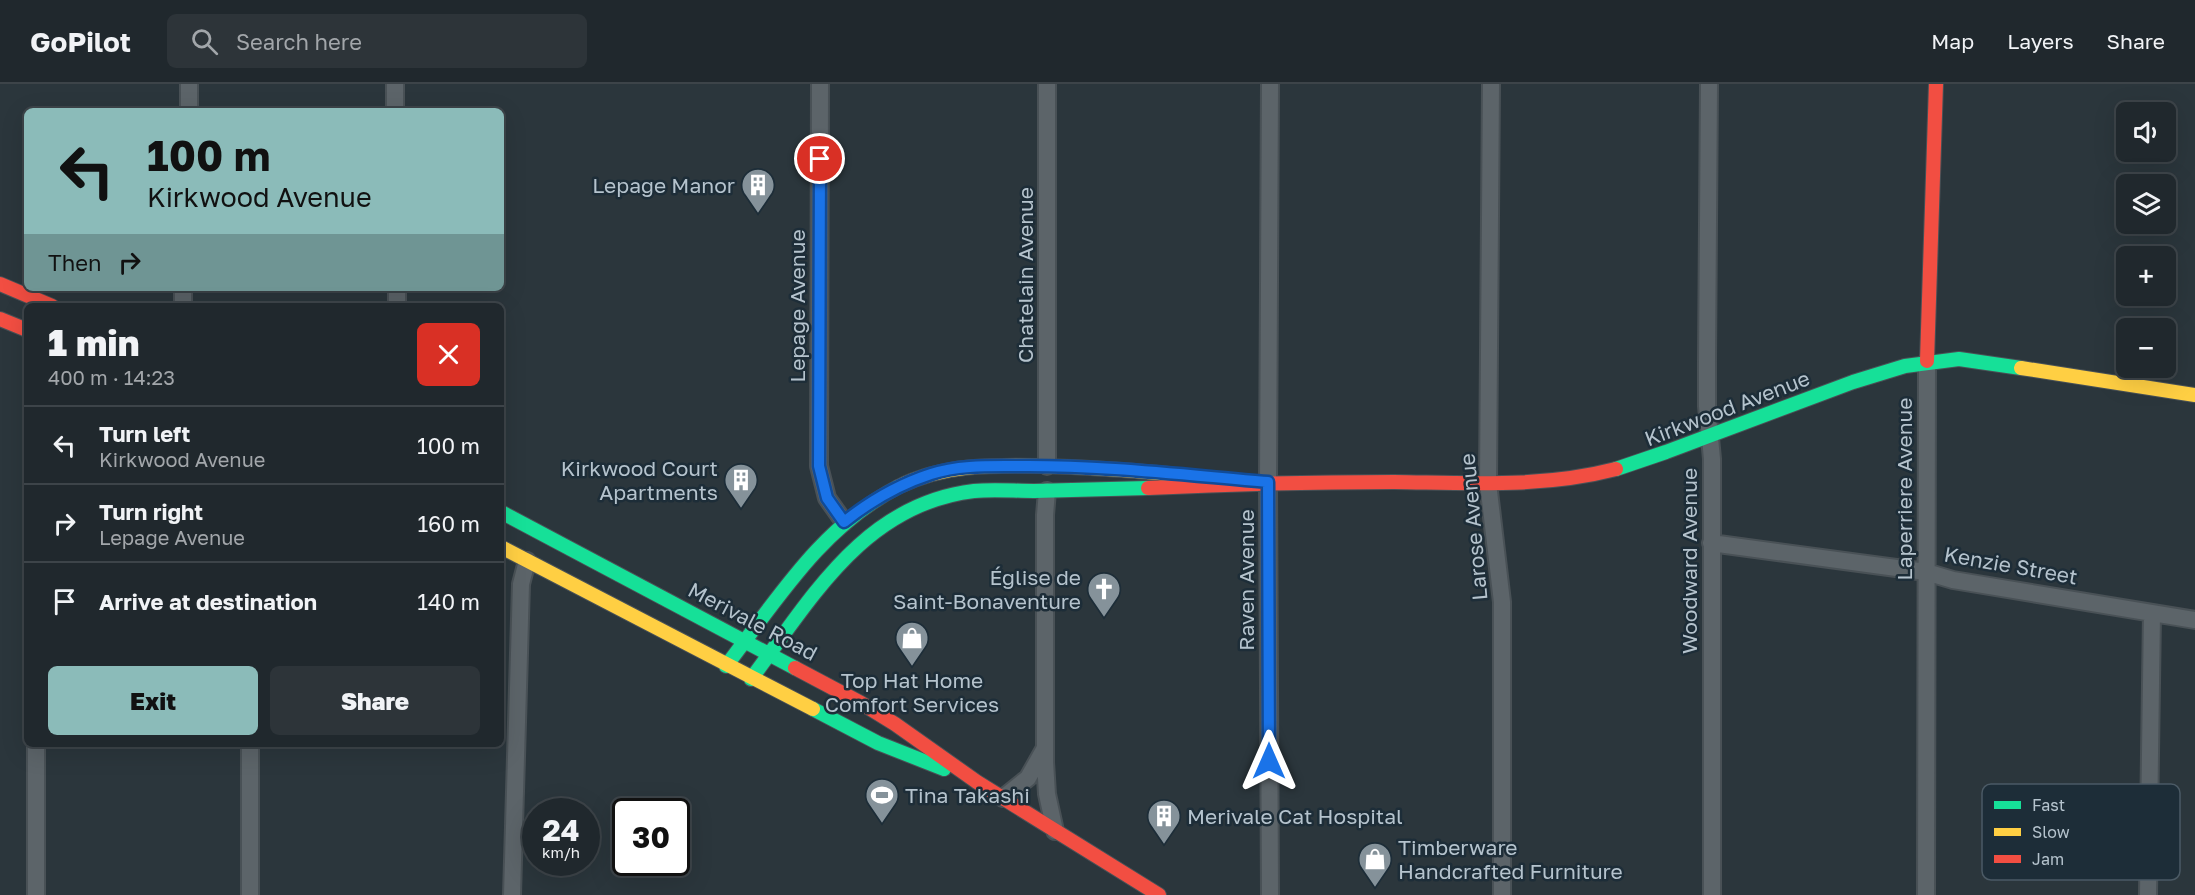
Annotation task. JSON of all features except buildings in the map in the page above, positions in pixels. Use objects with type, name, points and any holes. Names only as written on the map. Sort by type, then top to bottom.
[{"type":"main road","name":"Laperriere Avenue","points":[[1927,361],[1936,84]]},
{"type":"main road","points":[[0,284],[45,303]]},
{"type":"main road","points":[[0,319],[24,329]]},
{"type":"main road","name":"Kirkwood Avenue","points":[[752,679],[849,554],[877,529],[906,511],[942,497],[976,491],[1047,491],[1268,482],[1557,482],[1598,475],[1641,462],[1884,370],[1927,361],[1959,359],[2195,395]]},
{"type":"main road","name":"Kirkwood Avenue","points":[[726,666],[806,562],[844,522],[893,491],[933,473],[986,466],[1047,466],[1268,482]]},
{"type":"main road","name":"Merivale Road","points":[[504,514],[771,654],[895,724],[977,782],[1055,831],[1126,880],[1159,895]]},
{"type":"main road","name":"Merivale Road","points":[[504,549],[878,743],[977,782]]},
{"type":"street","points":[[189,84],[189,108]]},
{"type":"street","points":[[395,84],[395,108]]},
{"type":"street","name":"Lepage Avenue","points":[[820,84],[819,466],[827,498],[844,522]]},
{"type":"street","name":"Chatelain Avenue","points":[[1047,84],[1047,466]]},
{"type":"street","name":"Raven Avenue","points":[[1270,84],[1268,482],[1270,895]]},
{"type":"street","name":"Larose Avenue","points":[[1491,84],[1488,483],[1502,602],[1502,895]]},
{"type":"street","name":"Woodward Avenue","points":[[1709,84],[1707,406],[1711,435],[1712,506],[1712,895]]},
{"type":"street","name":"Laperriere Avenue","points":[[1926,895],[1927,361]]},
{"type":"street","points":[[1047,491],[1045,515],[1045,747],[1047,794],[1055,831]]},
{"type":"street","name":"Kenzie Street","points":[[1711,543],[1926,572],[1953,580],[2195,620]]},
{"type":"street","points":[[512,895],[521,584],[527,561]]},
{"type":"street","points":[[2150,784],[2152,613]]},
{"type":"street","points":[[36,747],[36,895]]},
{"type":"street","points":[[250,747],[250,895]]},
{"type":"street","points":[[1003,798],[1028,778],[1045,747]]},
{"type":"street","points":[[2148,880],[2148,895]]},
{"type":"traffic: fast","points":[[1616,469],[1853,382],[1905,366],[1959,359],[2021,368]]},
{"type":"traffic: fast","points":[[726,666],[802,567],[823,544],[871,503],[898,487]]},
{"type":"traffic: fast","points":[[751,679],[819,587],[871,535],[901,514],[935,499],[974,491],[1148,488]]},
{"type":"traffic: fast","points":[[504,514],[795,668]]},
{"type":"traffic: fast","points":[[813,709],[878,743],[944,769]]},
{"type":"traffic: slow","points":[[2021,368],[2195,395]]},
{"type":"traffic: slow","points":[[898,487],[932,474],[986,466],[1074,467],[1170,474]]},
{"type":"traffic: slow","points":[[504,549],[813,709]]},
{"type":"traffic: jam","points":[[1927,361],[1936,84]]},
{"type":"traffic: jam","points":[[0,284],[45,303]]},
{"type":"traffic: jam","points":[[0,319],[24,329]]},
{"type":"traffic: jam","points":[[1148,488],[1332,482],[1533,482],[1616,469]]},
{"type":"traffic: jam","points":[[795,668],[895,724],[977,782],[1159,895]]},
{"type":"place","name":"Lepage Manor","points":[[758,214]]},
{"type":"place","name":"Kirkwood Court Apartments","points":[[741,509]]},
{"type":"place","name":"Église de Saint-Bonaventure","points":[[1104,618]]},
{"type":"place","name":"Top Hat Home Comfort Services","points":[[912,667]]},
{"type":"place","name":"Tina Takashi","points":[[882,824]]},
{"type":"place","name":"Merivale Cat Hospital","points":[[1164,845]]},
{"type":"place","name":"Timberware Handcrafted Furniture","points":[[1375,888]]},
{"type":"route","points":[[820,159],[819,466],[827,498],[844,522],[874,501],[904,485],[933,473],[952,469],[986,466],[1096,468],[1268,482],[1269,761]]}]
